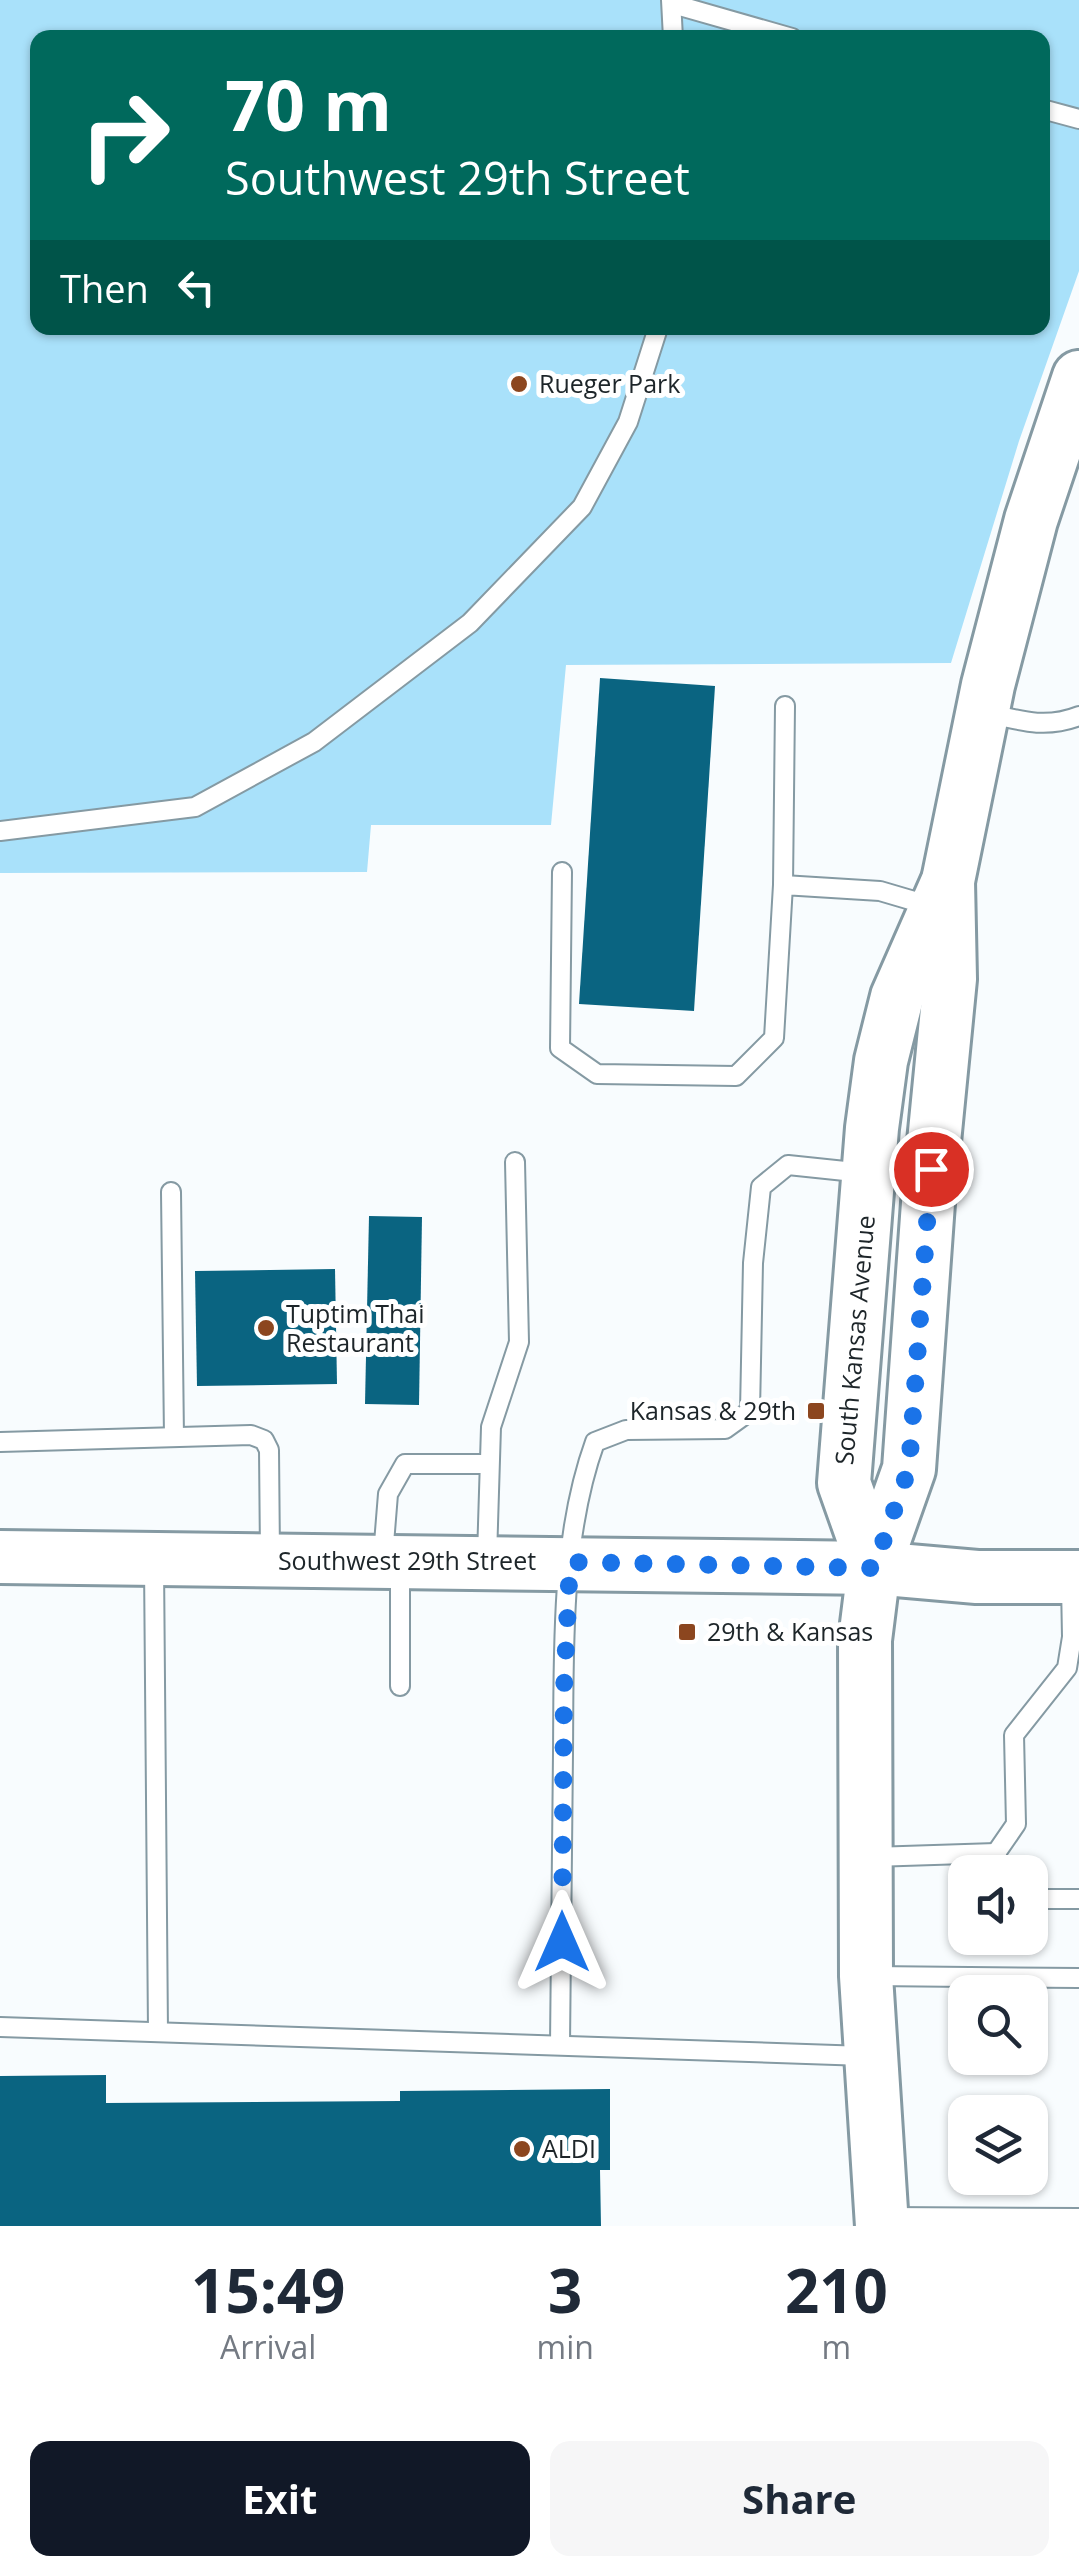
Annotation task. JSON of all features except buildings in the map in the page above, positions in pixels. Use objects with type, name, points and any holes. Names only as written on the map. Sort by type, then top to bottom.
[{"type":"main road","name":"South Kansas Avenue","points":[[874,1568],[844,1483],[872,1128],[882,1061],[897,997],[942,894],[1031,520],[1079,377]]},
{"type":"main road","name":"South Kansas Avenue","points":[[882,2221],[866,1976],[864,1640],[874,1568],[909,1468],[928,1203],[950,979],[942,894]]},
{"type":"main road","name":"Southwest 29th Street","points":[[0,1556],[570,1562],[874,1568],[977,1578],[1075,1577]]},
{"type":"lane","points":[[673,30],[672,2],[765,30]]},
{"type":"lane","points":[[1050,110],[1079,119]]},
{"type":"lane","points":[[0,831],[195,807],[314,742],[470,623],[582,507],[628,422],[656,335]]},
{"type":"lane","points":[[562,872],[560,1048],[597,1074],[736,1076],[774,1038],[784,886],[785,706]]},
{"type":"lane","points":[[983,711],[1036,725],[1079,716]]},
{"type":"lane","points":[[784,886],[942,894]]},
{"type":"lane","points":[[487,1562],[491,1427],[519,1342],[515,1162]]},
{"type":"lane","points":[[560,2045],[564,1689],[570,1562],[582,1478],[595,1442],[626,1430],[724,1429],[750,1410],[752,1263],[762,1187],[788,1165],[870,1174]]},
{"type":"lane","points":[[171,1192],[174,1438]]},
{"type":"lane","points":[[0,1442],[251,1435],[264,1440],[269,1450],[270,1560]]},
{"type":"lane","points":[[400,1686],[388,1494],[405,1464],[490,1464]]},
{"type":"lane","points":[[154,1558],[158,2032]]},
{"type":"lane","points":[[866,1858],[996,1853],[1016,1824],[1014,1735],[1067,1668],[1075,1577]]},
{"type":"lane","points":[[1048,1898],[1079,1899]]},
{"type":"lane","points":[[866,1976],[1079,1978]]},
{"type":"lane","points":[[0,2027],[871,2056]]},
{"type":"lane","points":[[882,2221],[1079,2218]]},
{"type":"shaded area","name":"Rueger Park","points":[[0,0],[1079,0],[1079,271],[1019,441],[951,663],[566,665],[551,825],[371,825],[367,872],[0,873]]},
{"type":"place","name":"Rueger Park","points":[[519,384]]},
{"type":"place","name":"Tuptim Thai Restaurant","points":[[266,1328]]},
{"type":"place","name":"Kansas & 29th","points":[[816,1411]]},
{"type":"place","name":"29th & Kansas","points":[[687,1632]]},
{"type":"place","name":"ALDI","points":[[522,2149]]},
{"type":"route","points":[[562,1942],[564,1689],[570,1562],[874,1568],[909,1468],[931,1169]]}]
